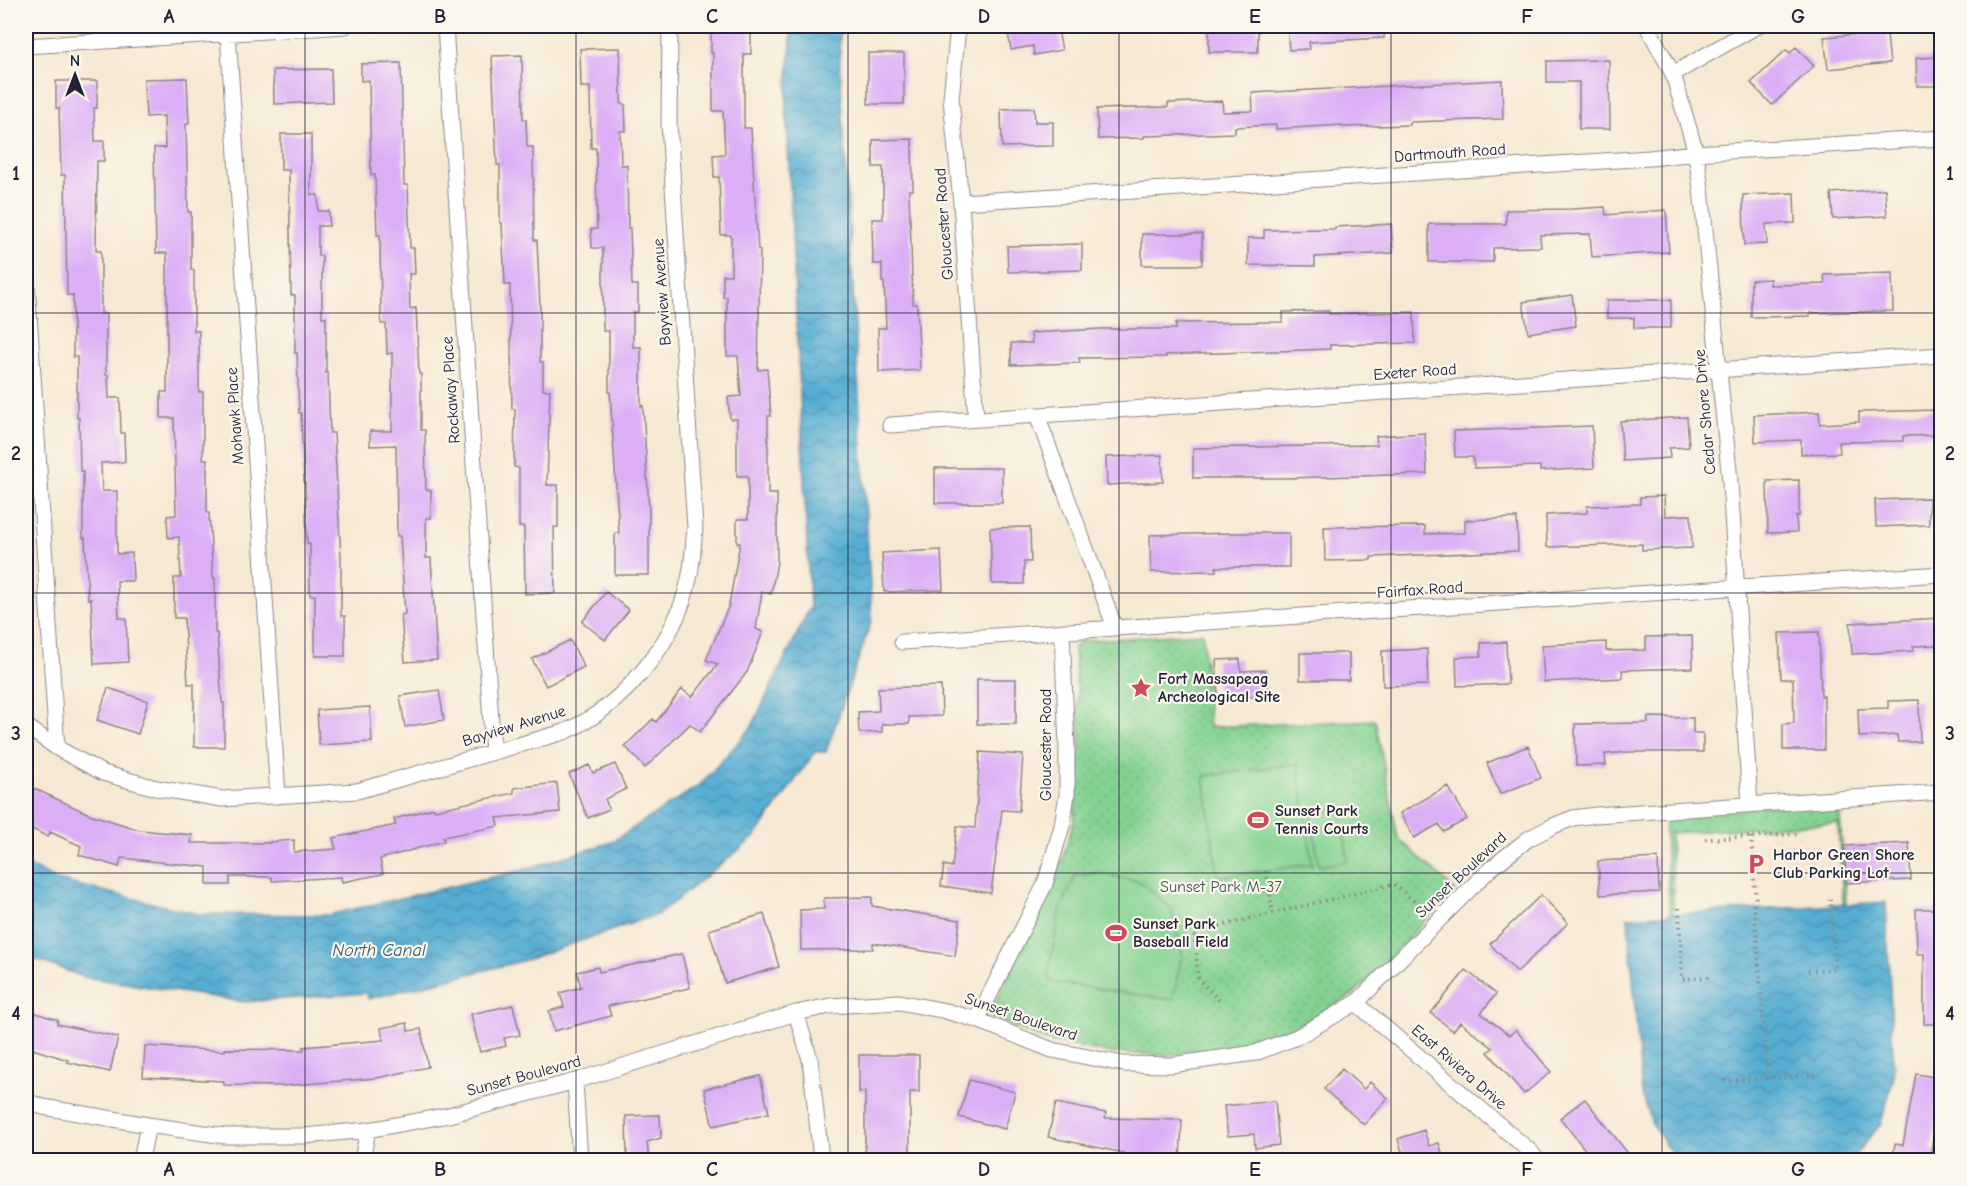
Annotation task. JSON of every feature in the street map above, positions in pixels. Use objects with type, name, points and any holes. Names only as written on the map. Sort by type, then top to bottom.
[{"type":"street","points":[[26,46],[345,26]]},
{"type":"street","name":"Rockaway Place","points":[[445,26],[493,752]]},
{"type":"street","name":"Bayview Avenue","points":[[26,726],[57,748],[104,773],[156,788],[222,799],[357,791],[564,732],[578,726],[611,704],[640,675],[660,647],[676,618],[689,580],[695,528],[669,124],[670,26]]},
{"type":"street","name":"Gloucester Road","points":[[958,26],[951,99],[961,202],[976,419]]},
{"type":"street","name":"Cedar Shore Drive","points":[[1647,26],[1673,74],[1696,153],[1730,481],[1750,805]]},
{"type":"street","points":[[1673,74],[1757,26]]},
{"type":"street","name":"Mohawk Place","points":[[228,33],[278,796]]},
{"type":"street","name":"Dartmouth Road","points":[[961,202],[1941,138]]},
{"type":"street","points":[[26,267],[57,748]]},
{"type":"street","name":"Exeter Road","points":[[890,425],[1941,355]]},
{"type":"street","points":[[1037,415],[1115,628]]},
{"type":"street","name":"Fairfax Road","points":[[902,642],[1941,574]]},
{"type":"street","name":"Gloucester Road","points":[[977,1020],[1045,884],[1062,825],[1067,794],[1067,746],[1062,631]]},
{"type":"street","name":"Sunset Boulevard","points":[[26,1101],[43,1107],[225,1136],[304,1136],[368,1130],[449,1115],[575,1081],[796,1013],[830,1006],[899,1002],[977,1020],[1052,1050],[1123,1064],[1171,1065],[1255,1053],[1297,1037],[1356,1003],[1436,921],[1509,852],[1528,839],[1573,818],[1941,792]]},
{"type":"street","name":"East Riviera Drive","points":[[1356,1003],[1531,1152],[1537,1161]]},
{"type":"street","points":[[796,1013],[810,1059],[820,1161]]},
{"type":"street","points":[[575,1081],[580,1161]]},
{"type":"street","points":[[141,1161],[148,1125]]},
{"type":"street","points":[[362,1161],[368,1130]]},
{"type":"path","points":[[1706,839],[1800,834]]},
{"type":"path","points":[[1751,837],[1768,1078]]},
{"type":"path","points":[[1266,871],[1273,914]]},
{"type":"path","points":[[1219,1000],[1198,979],[1195,932],[1394,884],[1436,921]]},
{"type":"path","points":[[1808,971],[1835,969],[1830,899]]},
{"type":"path","points":[[1679,908],[1682,979],[1709,977]]},
{"type":"path","points":[[1725,1081],[1820,1075]]},
{"type":"green space","name":"Sunset Park M-37","points":[[1203,633],[1209,727],[1375,720],[1398,838],[1455,890],[1354,994],[1299,1026],[1251,1045],[1167,1055],[1111,1053],[1050,1042],[988,1016],[1054,887],[1074,820],[1080,736],[1074,648],[1080,641]]},
{"type":"green space","name":"Sunset Park Tennis Courts","points":[[1298,764],[1312,864],[1218,877],[1204,776]]},
{"type":"green space","points":[[1839,800],[1846,904],[1843,904],[1838,823],[1670,833],[1674,914],[1670,914],[1664,814]]},
{"type":"green space","points":[[1340,808],[1348,861],[1319,866],[1311,813]]},
{"type":"green space","name":"Sunset Park Baseball Field","points":[[1097,873],[1141,882],[1171,909],[1182,953],[1173,1000],[1051,982],[1048,974],[1060,912],[1075,876]]},
{"type":"water","name":"North Canal","points":[[792,26],[840,26],[840,65],[872,620],[826,752],[815,752],[756,836],[659,914],[526,960],[368,999],[367,993],[244,1002],[84,977],[26,956],[26,864],[57,880],[198,914],[328,915],[522,870],[612,842],[700,785],[751,728],[810,607],[786,106]]},
{"type":"water","points":[[1886,902],[1894,1077],[1881,1124],[1851,1160],[1679,1160],[1665,1145],[1652,1123],[1642,1094],[1628,917]]},
{"type":"building","points":[[723,26],[751,26],[751,54],[744,54],[744,128],[751,128],[758,250],[760,250],[758,370],[767,369],[771,416],[768,416],[768,494],[777,494],[777,563],[771,594],[762,592],[756,629],[763,632],[747,672],[700,732],[690,724],[645,768],[625,746],[653,719],[656,722],[682,689],[692,697],[718,664],[706,660],[729,605],[740,543],[737,543],[737,519],[748,519],[748,476],[737,476],[737,419],[730,419],[728,397],[741,396],[738,356],[727,356],[727,297],[723,297],[723,275],[731,275],[731,235],[721,235],[719,177],[714,177],[713,155],[725,154],[723,111],[713,111],[711,30],[723,30]]},
{"type":"building","points":[[1057,26],[1062,50],[1034,55],[1033,46],[1011,50],[1007,27]]},
{"type":"building","points":[[1258,26],[1258,52],[1209,52],[1209,27]]},
{"type":"building","points":[[1287,26],[1384,26],[1384,38],[1309,42],[1310,49],[1289,50]]},
{"type":"building","points":[[1859,26],[1886,26],[1890,63],[1828,69],[1824,37],[1860,34]]},
{"type":"building","points":[[1796,47],[1814,66],[1772,105],[1751,83],[1786,50],[1790,53]]},
{"type":"building","points":[[620,48],[621,104],[625,104],[626,131],[620,131],[621,165],[627,165],[632,285],[638,285],[638,312],[633,312],[633,347],[641,347],[641,406],[643,406],[649,511],[649,575],[615,575],[615,533],[619,533],[609,392],[609,331],[603,331],[603,248],[592,248],[591,229],[597,229],[596,148],[591,148],[590,87],[581,87],[580,49]]},
{"type":"building","points":[[868,53],[904,53],[904,104],[868,104]]},
{"type":"building","points":[[522,55],[523,119],[526,119],[527,147],[533,147],[534,240],[537,240],[540,362],[543,362],[543,390],[550,390],[547,485],[558,485],[558,527],[554,527],[555,593],[525,594],[524,527],[519,527],[519,468],[514,467],[515,409],[512,409],[510,285],[505,285],[502,223],[500,223],[500,165],[497,165],[492,56]]},
{"type":"building","points":[[1941,57],[1941,86],[1917,86],[1916,58]]},
{"type":"building","points":[[1609,60],[1610,129],[1579,129],[1579,82],[1547,82],[1547,61]]},
{"type":"building","points":[[401,63],[404,185],[408,185],[410,248],[414,248],[415,274],[409,274],[410,309],[416,308],[419,374],[421,374],[421,430],[425,430],[426,490],[431,490],[431,518],[426,518],[426,558],[431,558],[437,660],[405,662],[401,615],[405,614],[400,536],[397,536],[396,445],[370,446],[370,431],[392,431],[392,353],[387,354],[386,324],[381,324],[380,235],[377,235],[375,175],[371,175],[369,80],[361,81],[361,64]]},
{"type":"building","points":[[331,69],[332,102],[274,104],[273,70]]},
{"type":"building","points":[[187,78],[188,212],[191,212],[191,270],[194,270],[194,331],[199,331],[199,392],[203,392],[203,459],[207,459],[207,513],[209,513],[213,578],[215,578],[215,633],[217,633],[222,703],[224,703],[224,747],[194,747],[194,684],[188,684],[184,618],[174,618],[174,578],[181,578],[179,537],[168,538],[167,516],[176,515],[174,418],[161,418],[161,392],[167,392],[167,253],[156,253],[154,148],[165,148],[164,116],[146,117],[144,79]]},
{"type":"building","points":[[1502,80],[1503,119],[1410,122],[1410,125],[1342,127],[1342,125],[1276,129],[1276,125],[1235,127],[1235,133],[1098,139],[1097,109],[1168,107],[1168,103],[1222,101],[1223,112],[1253,111],[1252,93]]},
{"type":"building","points":[[56,81],[97,81],[97,108],[94,108],[95,141],[104,141],[104,161],[97,161],[96,251],[101,251],[101,314],[106,314],[106,375],[108,375],[109,398],[120,398],[125,462],[101,463],[102,491],[117,491],[117,554],[132,553],[133,581],[117,581],[119,618],[126,618],[128,662],[94,664],[91,599],[88,599],[85,538],[83,538],[83,471],[80,471],[79,418],[77,418],[77,357],[73,357],[73,295],[67,295],[65,175],[61,175]]},
{"type":"building","points":[[1034,108],[1035,122],[1053,122],[1053,146],[1002,147],[1001,109]]},
{"type":"building","points":[[281,134],[311,134],[311,195],[318,195],[318,211],[329,211],[329,226],[318,226],[318,256],[322,256],[322,317],[326,317],[326,373],[328,373],[330,433],[334,433],[341,557],[341,616],[345,616],[345,656],[315,656],[315,595],[310,595],[310,544],[307,544],[301,413],[299,413],[297,353],[295,353],[295,295],[291,295],[289,170],[281,170]]},
{"type":"building","points":[[912,139],[913,190],[909,190],[913,304],[917,304],[920,370],[879,372],[878,328],[886,328],[884,282],[882,282],[882,264],[873,264],[872,219],[883,219],[883,167],[873,167],[873,140]]},
{"type":"building","points":[[1885,189],[1887,216],[1833,219],[1831,193]]},
{"type":"building","points":[[1794,193],[1795,223],[1766,224],[1767,244],[1744,245],[1743,195]]},
{"type":"building","points":[[1605,207],[1606,215],[1666,210],[1669,252],[1592,257],[1590,234],[1540,235],[1541,247],[1493,248],[1493,262],[1429,262],[1429,224],[1506,224],[1506,210]]},
{"type":"building","points":[[1391,224],[1393,253],[1315,257],[1315,266],[1248,265],[1248,238],[1264,238],[1264,230],[1335,229],[1335,227]]},
{"type":"building","points":[[1142,234],[1202,234],[1202,265],[1142,265]]},
{"type":"building","points":[[1082,244],[1082,270],[1008,272],[1007,246]]},
{"type":"building","points":[[1892,273],[1893,311],[1751,317],[1751,280],[1770,279],[1770,285],[1825,284],[1824,275]]},
{"type":"building","points":[[1572,295],[1576,326],[1528,333],[1523,302]]},
{"type":"building","points":[[1607,300],[1671,300],[1671,328],[1634,328],[1634,318],[1607,318]]},
{"type":"building","points":[[1329,311],[1329,314],[1414,312],[1415,343],[1330,345],[1330,349],[1166,355],[1166,357],[1079,358],[1080,363],[1011,365],[1011,343],[1032,343],[1031,333],[1101,329],[1176,329],[1176,323],[1283,322],[1283,312]]},
{"type":"building","points":[[1939,410],[1939,435],[1903,436],[1903,441],[1839,442],[1840,453],[1801,454],[1801,440],[1755,442],[1754,415],[1819,412],[1820,424],[1859,422],[1859,412]]},
{"type":"building","points":[[1687,417],[1689,447],[1669,448],[1670,458],[1623,461],[1620,421]]},
{"type":"building","points":[[1592,426],[1594,468],[1540,471],[1540,466],[1474,468],[1473,457],[1455,457],[1454,431]]},
{"type":"building","points":[[1425,433],[1427,474],[1193,478],[1193,448],[1377,445],[1376,436]]},
{"type":"building","points":[[1162,455],[1163,482],[1107,485],[1106,457]]},
{"type":"building","points":[[935,468],[1002,468],[1002,503],[935,503]]},
{"type":"building","points":[[1799,480],[1797,532],[1768,533],[1767,481]]},
{"type":"building","points":[[1664,496],[1665,516],[1691,515],[1692,548],[1642,550],[1642,544],[1547,547],[1546,515],[1587,513],[1587,506],[1640,504],[1640,497]]},
{"type":"building","points":[[1929,498],[1929,525],[1876,527],[1875,500]]},
{"type":"building","points":[[1517,518],[1518,551],[1325,561],[1324,527],[1425,526],[1425,534],[1465,533],[1465,520]]},
{"type":"building","points":[[1030,527],[1031,562],[1024,562],[1024,584],[992,584],[990,528]]},
{"type":"building","points":[[1289,533],[1289,567],[1216,567],[1216,571],[1151,572],[1150,535]]},
{"type":"building","points":[[941,550],[943,590],[884,592],[882,553]]},
{"type":"building","points":[[606,592],[629,610],[605,640],[582,622]]},
{"type":"building","points":[[1941,618],[1941,645],[1913,646],[1914,651],[1852,654],[1850,623]]},
{"type":"building","points":[[1819,632],[1821,696],[1824,696],[1824,750],[1783,750],[1783,724],[1794,723],[1793,679],[1781,679],[1779,633]]},
{"type":"building","points":[[1692,636],[1693,668],[1622,670],[1623,678],[1544,682],[1542,645],[1606,642],[1606,651],[1646,650],[1646,637]]},
{"type":"building","points":[[570,640],[584,667],[546,686],[532,659]]},
{"type":"building","points":[[1506,642],[1508,684],[1457,686],[1456,657],[1481,656],[1481,643]]},
{"type":"building","points":[[1427,649],[1428,685],[1383,686],[1382,651]]},
{"type":"building","points":[[1300,653],[1349,653],[1349,680],[1300,680]]},
{"type":"building","points":[[1240,659],[1241,671],[1265,670],[1267,696],[1218,699],[1216,660]]},
{"type":"building","points":[[977,679],[1016,679],[1016,724],[977,724]]},
{"type":"building","points":[[941,686],[942,716],[909,717],[909,724],[882,724],[882,732],[859,733],[858,712],[879,711],[878,688]]},
{"type":"building","points":[[108,688],[148,701],[138,734],[97,720]]},
{"type":"building","points":[[439,690],[444,720],[405,727],[400,696]]},
{"type":"building","points":[[1919,700],[1920,742],[1898,742],[1897,735],[1859,737],[1858,709],[1888,708],[1888,701]]},
{"type":"building","points":[[370,707],[372,742],[319,745],[317,710]]},
{"type":"building","points":[[1648,717],[1693,718],[1693,733],[1703,733],[1703,752],[1605,754],[1606,765],[1576,766],[1575,724],[1648,723]]},
{"type":"building","points":[[1528,746],[1541,778],[1500,794],[1487,763]]},
{"type":"building","points":[[980,752],[1023,755],[1019,811],[1002,810],[991,893],[941,886],[944,865],[952,867],[957,826],[975,828]]},
{"type":"building","points":[[615,764],[626,789],[605,799],[609,809],[588,818],[569,774],[589,765],[593,773]]},
{"type":"building","points":[[557,783],[560,812],[497,818],[499,826],[443,837],[444,841],[380,859],[383,874],[342,882],[341,877],[272,881],[272,877],[230,877],[230,885],[207,885],[207,867],[121,858],[119,867],[79,855],[81,846],[50,832],[48,837],[26,826],[26,804],[33,788],[89,814],[140,830],[192,835],[191,843],[270,843],[294,840],[294,852],[336,849],[333,838],[396,825],[394,819],[434,808],[435,810],[514,793],[514,788]]},
{"type":"building","points":[[1448,786],[1467,819],[1444,832],[1439,824],[1414,838],[1400,813]]},
{"type":"building","points":[[1909,843],[1911,880],[1846,883],[1844,846]]},
{"type":"building","points":[[1658,858],[1659,892],[1600,895],[1598,861]]},
{"type":"building","points":[[1541,895],[1568,923],[1517,972],[1490,944]]},
{"type":"building","points":[[872,897],[872,906],[960,920],[955,956],[873,943],[873,949],[801,950],[800,910],[824,909],[824,898]]},
{"type":"building","points":[[1916,909],[1941,909],[1941,1024],[1924,1024],[1924,954],[1917,954]]},
{"type":"building","points":[[764,914],[779,967],[725,983],[709,930]]},
{"type":"building","points":[[682,954],[690,988],[608,1006],[611,1016],[554,1031],[549,1011],[564,1007],[560,993],[581,987],[577,972],[598,967],[599,972]]},
{"type":"building","points":[[1466,970],[1496,994],[1481,1013],[1509,1035],[1516,1030],[1551,1072],[1524,1094],[1488,1052],[1493,1048],[1460,1022],[1453,1031],[1431,1013]]},
{"type":"building","points":[[513,1005],[520,1035],[504,1038],[506,1046],[480,1052],[471,1014]]},
{"type":"building","points":[[26,1010],[58,1020],[57,1024],[118,1037],[110,1072],[67,1062],[68,1060],[26,1047]]},
{"type":"building","points":[[407,1023],[408,1031],[421,1029],[428,1067],[377,1078],[282,1086],[224,1085],[224,1081],[143,1077],[145,1046],[225,1051],[225,1049],[304,1050],[303,1047],[383,1040],[381,1028]]},
{"type":"building","points":[[859,1055],[919,1055],[919,1092],[910,1092],[910,1161],[865,1161],[865,1092],[859,1092]]},
{"type":"building","points":[[1342,1069],[1364,1089],[1370,1082],[1388,1098],[1364,1125],[1324,1089]]},
{"type":"building","points":[[1916,1074],[1941,1078],[1941,1103],[1939,1103],[1931,1150],[1941,1152],[1941,1161],[1892,1161],[1895,1144],[1903,1145]]},
{"type":"building","points":[[760,1076],[769,1113],[713,1126],[704,1089]]},
{"type":"building","points":[[969,1080],[1015,1092],[1005,1129],[959,1117]]},
{"type":"building","points":[[1585,1099],[1634,1161],[1594,1161],[1560,1118]]},
{"type":"building","points":[[1275,1101],[1279,1145],[1255,1148],[1254,1134],[1228,1136],[1224,1106]]},
{"type":"building","points":[[1056,1103],[1106,1113],[1105,1118],[1182,1120],[1180,1160],[1123,1158],[1124,1153],[1048,1137]]},
{"type":"building","points":[[660,1115],[661,1138],[647,1142],[649,1161],[627,1161],[626,1116]]},
{"type":"building","points":[[1424,1130],[1429,1146],[1439,1143],[1444,1161],[1396,1161],[1395,1158],[1403,1155],[1398,1139]]},
{"type":"place","name":"Fort Massapeag Archeological Site","points":[[1141,688]]},
{"type":"place","name":"Sunset Park Tennis Courts","points":[[1258,820]]},
{"type":"place","name":"Harbor Green Shore Club Parking Lot","points":[[1756,864]]},
{"type":"place","name":"Sunset Park Baseball Field","points":[[1116,933]]}]
